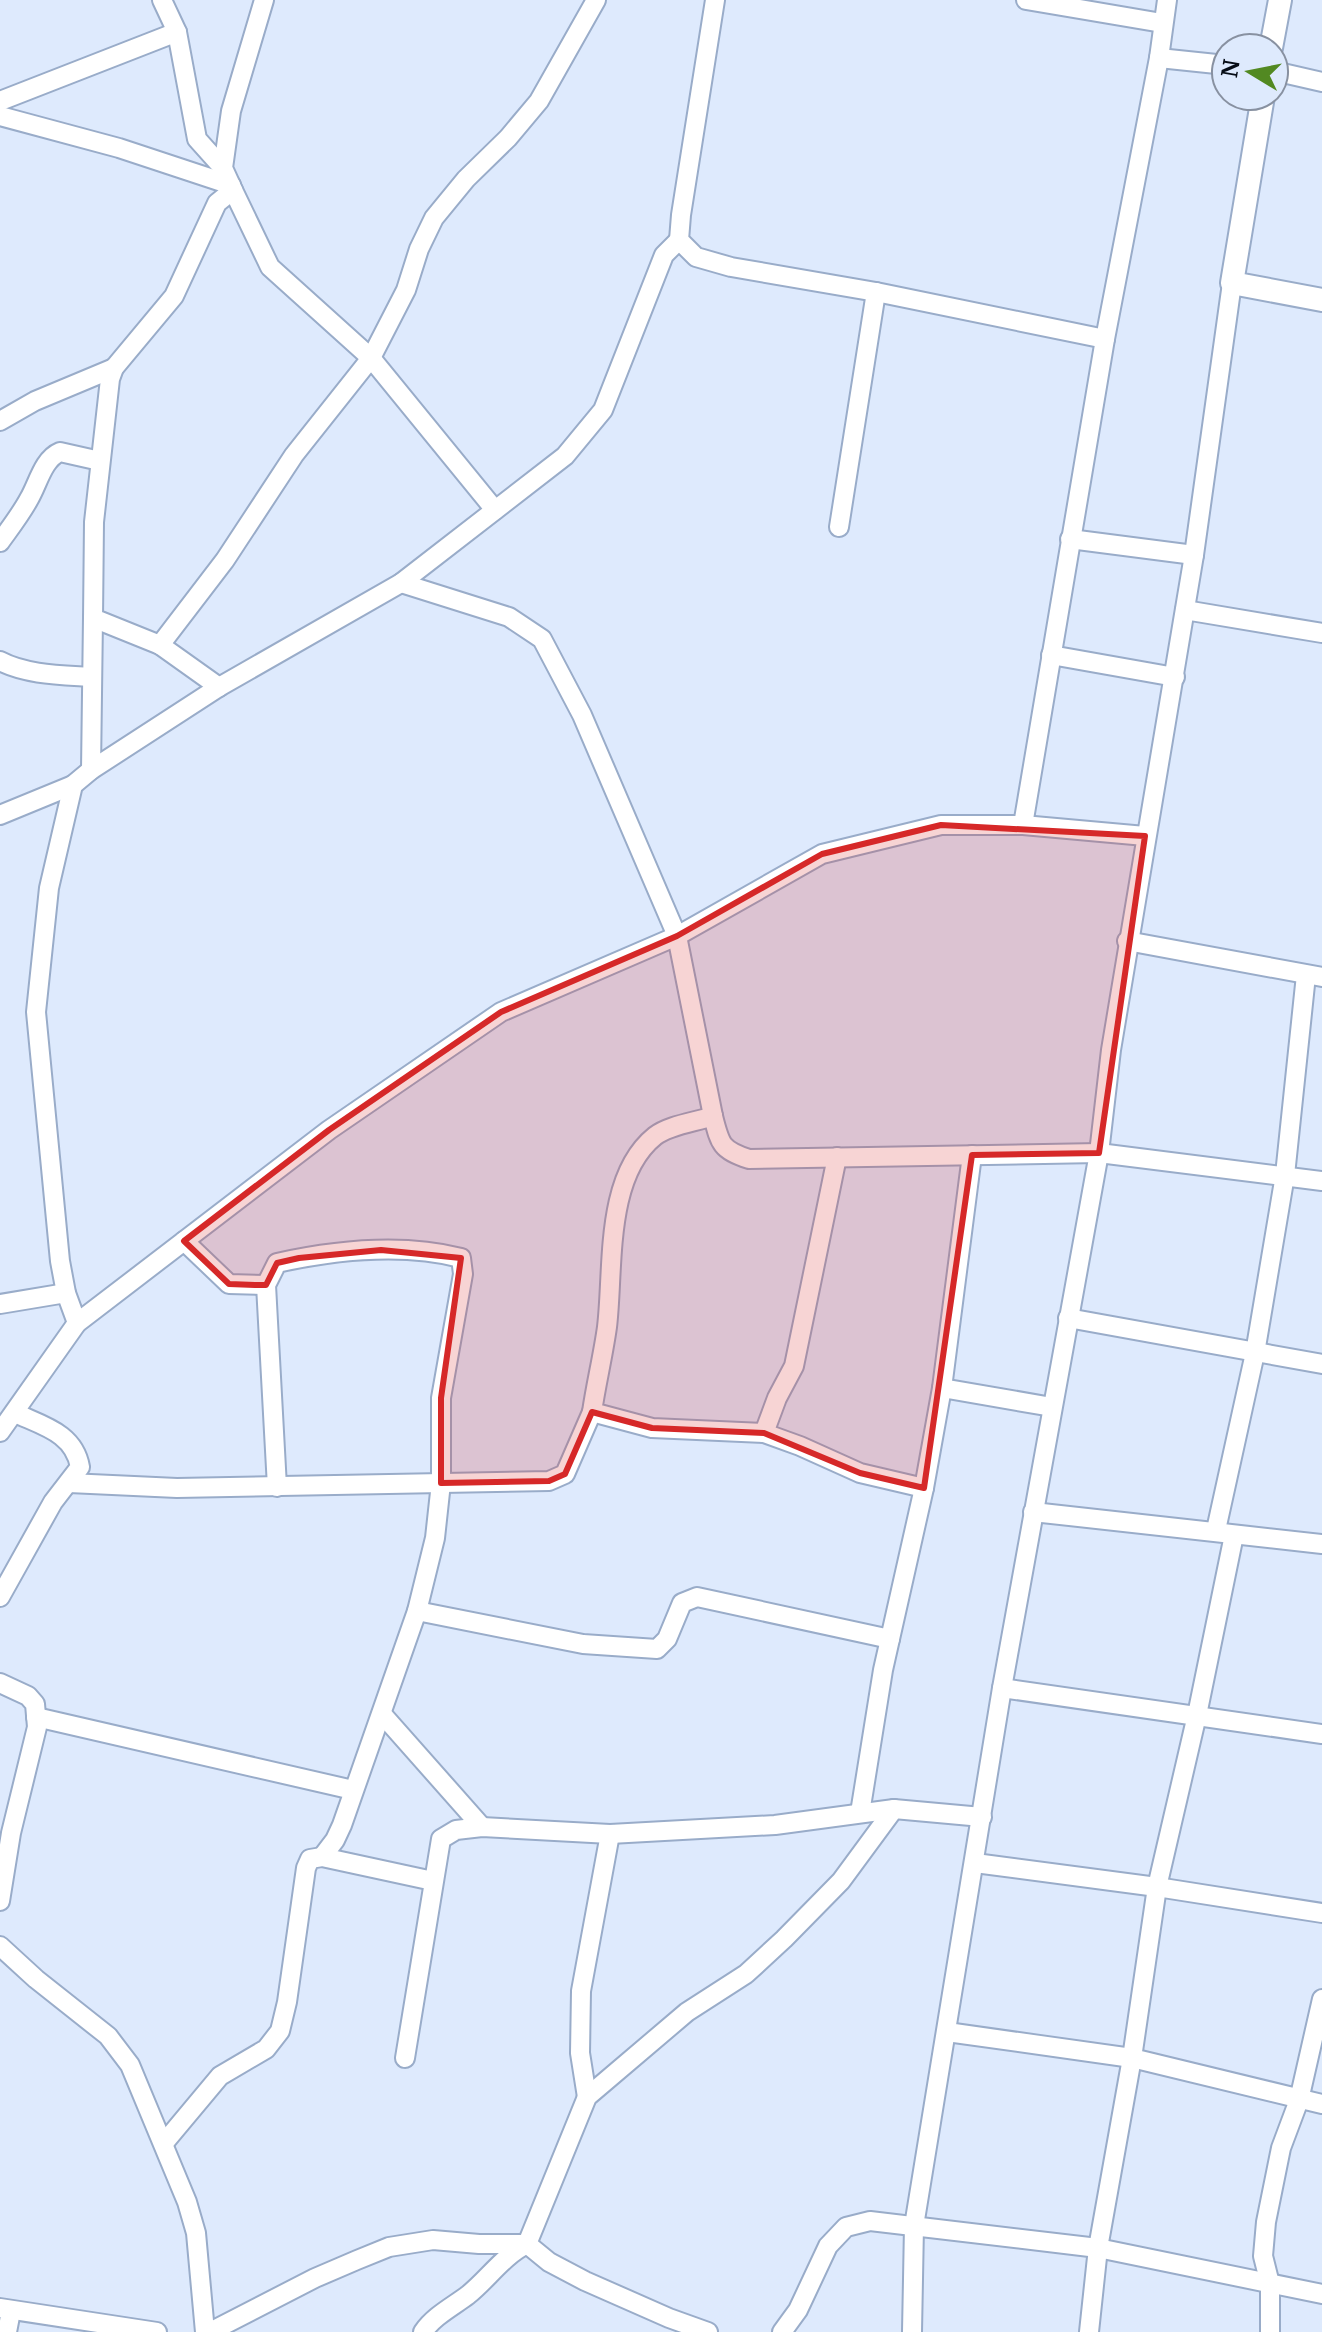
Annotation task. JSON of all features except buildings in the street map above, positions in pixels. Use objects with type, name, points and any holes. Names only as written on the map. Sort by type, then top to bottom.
[{"type":"street","points":[[162,0],[177,32],[197,139],[229,181],[270,267],[371,358],[495,510]]},
{"type":"street","points":[[91,770],[94,522],[110,379],[114,368],[174,296],[229,181],[231,111],[264,0]]},
{"type":"street","points":[[160,645],[225,560],[294,455],[371,358],[406,290],[419,249],[434,218],[539,101],[596,0]]},
{"type":"street","points":[[0,815],[73,785],[91,770],[219,687],[401,583],[565,456],[603,410],[664,255],[679,240],[715,0]]},
{"type":"street","points":[[1026,0],[1162,23]]},
{"type":"street","points":[[1023,825],[1070,539],[1167,0]]},
{"type":"street","points":[[1274,32],[1280,0]]},
{"type":"street","points":[[0,101],[177,32]]},
{"type":"street","points":[[1159,58],[1210,63]]},
{"type":"street","points":[[1290,75],[1322,82]]},
{"type":"street","points":[[912,2332],[914,2226],[1002,1688],[1099,1153],[1127,941],[1175,677],[1232,283],[1260,112]]},
{"type":"street","points":[[0,116],[229,181]]},
{"type":"street","points":[[679,240],[696,257],[731,267],[876,292],[1105,339]]},
{"type":"street","points":[[1232,283],[1322,300]]},
{"type":"street","points":[[839,527],[876,292]]},
{"type":"street","points":[[0,421],[35,401],[114,368]]},
{"type":"street","points":[[0,542],[29,500],[55,453],[100,461]]},
{"type":"street","points":[[1070,539],[1194,555]]},
{"type":"street","points":[[401,583],[509,617],[542,639],[582,715],[677,936],[713,1116],[718,1136],[729,1152],[749,1159],[1099,1153],[1322,1181]]},
{"type":"street","points":[[1185,610],[1322,633]]},
{"type":"street","points":[[93,618],[160,645],[219,687]]},
{"type":"street","points":[[1051,655],[1175,677]]},
{"type":"street","points":[[0,661],[51,674],[92,677]]},
{"type":"street","points":[[73,785],[49,888],[36,1012],[58,1246],[66,1293],[77,1323]]},
{"type":"street","points":[[0,1432],[77,1323],[329,1130],[501,1012],[677,936],[822,854],[941,825],[1023,825],[1145,836]]},
{"type":"street","points":[[1089,2332],[1098,2248],[1132,2058],[1157,1887],[1197,1715],[1285,1175],[1314,976],[1127,941]]},
{"type":"street","points":[[69,1483],[177,1488],[277,1487],[549,1481],[565,1474],[592,1412],[607,1328],[613,1245],[623,1183],[634,1158],[657,1134],[713,1116]]},
{"type":"street","points":[[860,1813],[890,1639],[924,1488],[942,1388],[972,1155]]},
{"type":"street","points":[[764,1433],[777,1398],[794,1366],[837,1157]]},
{"type":"street","points":[[184,1241],[229,1284],[266,1285]]},
{"type":"street","points":[[277,1487],[266,1285],[277,1263],[381,1250],[432,1251],[461,1258],[463,1274],[441,1398],[441,1483],[435,1538],[417,1611],[382,1714],[342,1825],[322,1857]]},
{"type":"street","points":[[0,1304],[66,1293]]},
{"type":"street","points":[[1068,1318],[1322,1364]]},
{"type":"street","points":[[942,1388],[1052,1407]]},
{"type":"street","points":[[592,1412],[652,1428],[764,1433],[860,1473],[924,1488]]},
{"type":"street","points":[[0,1597],[53,1502],[80,1467],[78,1454],[68,1439],[15,1413]]},
{"type":"street","points":[[1033,1512],[1322,1544]]},
{"type":"street","points":[[417,1611],[583,1644],[657,1649],[667,1639],[682,1603],[697,1597],[890,1639]]},
{"type":"street","points":[[0,1683],[28,1696],[35,1704],[37,1727],[11,1833],[0,1901]]},
{"type":"street","points":[[1002,1688],[1322,1734]]},
{"type":"street","points":[[382,1714],[482,1827]]},
{"type":"street","points":[[36,1717],[353,1790]]},
{"type":"street","points":[[405,2058],[441,1839],[456,1830],[482,1827],[610,1834],[775,1825],[894,1809],[982,1817]]},
{"type":"street","points":[[423,2332],[445,2310],[470,2293],[515,2249],[527,2244],[587,2097],[687,2012],[746,1974],[784,1939],[841,1881],[894,1809]]},
{"type":"street","points":[[587,2097],[580,2053],[581,1991],[610,1834]]},
{"type":"street","points":[[164,2143],[220,2076],[266,2049],[280,2031],[310,1859],[322,1857],[433,1881]]},
{"type":"street","points":[[975,1863],[1322,1913]]},
{"type":"street","points":[[0,1946],[108,2036],[130,2065],[187,2202],[196,2233],[208,2332],[315,2278],[389,2247],[433,2240],[527,2244],[549,2262],[585,2281],[708,2332]]},
{"type":"street","points":[[1270,2332],[1270,2284],[1263,2256],[1266,2222],[1281,2148],[1299,2100],[1322,1999]]},
{"type":"street","points":[[947,2032],[1132,2058],[1322,2104]]},
{"type":"street","points":[[782,2332],[798,2310],[828,2246],[846,2227],[870,2221],[1098,2248],[1322,2294]]},
{"type":"street","points":[[7,2332],[6,2309],[157,2332]]},
{"type":"highlighted area","points":[[941,825],[1145,836],[1099,1153],[972,1155],[924,1488],[860,1473],[764,1433],[652,1428],[592,1412],[565,1474],[549,1481],[441,1483],[441,1398],[461,1258],[381,1250],[299,1258],[277,1263],[266,1285],[229,1284],[184,1241],[329,1130],[501,1012],[677,936],[822,854]]}]
